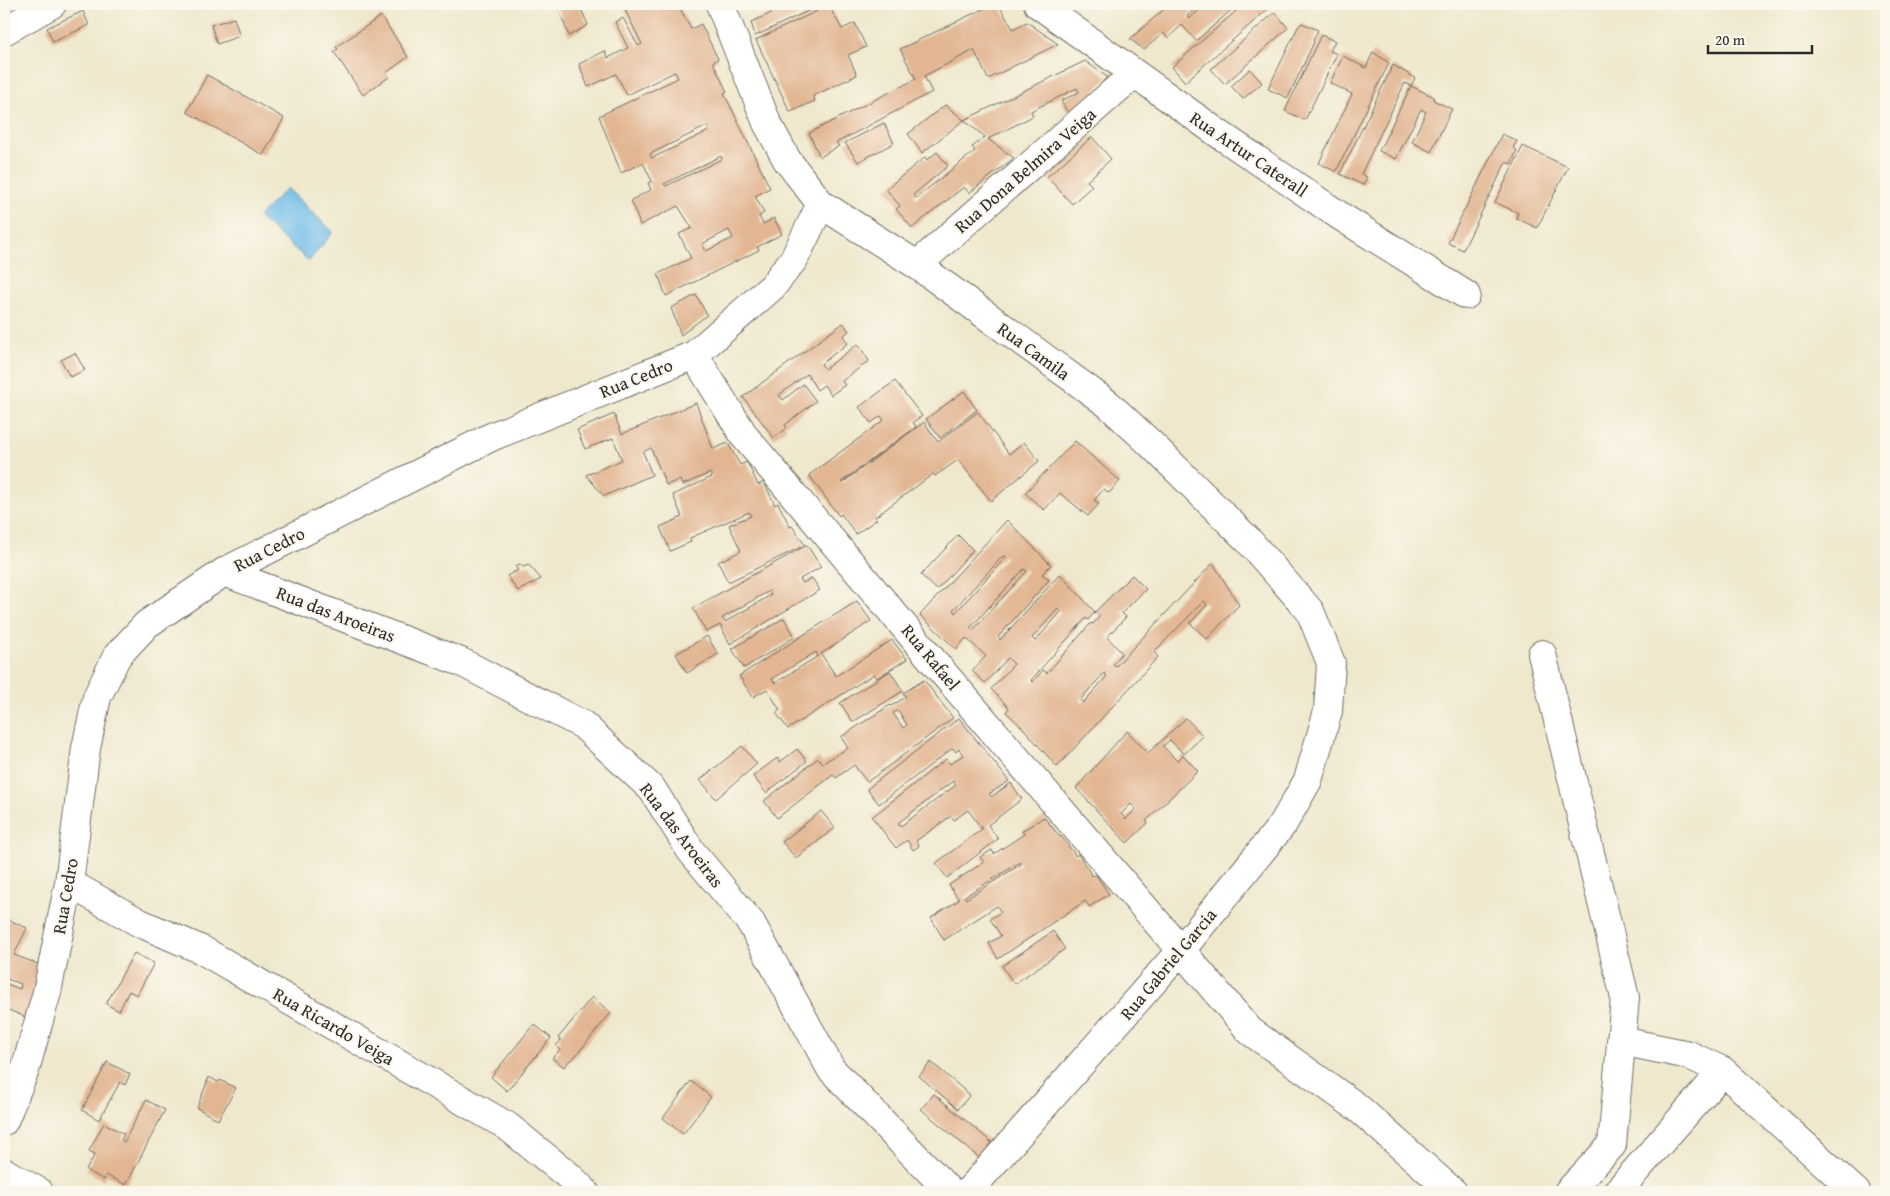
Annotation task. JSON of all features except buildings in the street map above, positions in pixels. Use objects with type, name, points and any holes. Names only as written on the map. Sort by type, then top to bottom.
[{"type":"street","points":[[4,31],[52,4]]},
{"type":"street","name":"Rua Camila","points":[[720,4],[767,123],[787,160],[821,204],[917,265],[1108,404],[1248,540],[1310,611],[1331,663],[1328,711]]},
{"type":"street","name":"Rua Artur Caterall","points":[[1038,4],[1134,74],[1332,211],[1466,295]]},
{"type":"street","name":"Rua Dona Belmira Veiga","points":[[917,265],[1134,74]]},
{"type":"street","name":"Rua Cedro","points":[[4,1121],[25,1070],[47,992],[69,883],[86,748],[97,697],[117,656],[147,624],[224,572],[491,437],[694,355],[772,287],[794,259],[821,204]]},
{"type":"street","name":"Rua Rafael","points":[[694,355],[745,437],[934,662],[1182,949],[1250,1031],[1356,1107],[1453,1192]]},
{"type":"street","name":"Rua das Aroeiras","points":[[224,572],[461,662],[583,725],[652,789],[691,851],[751,923],[831,1069],[950,1192]]},
{"type":"street","points":[[1542,654],[1626,998],[1612,1145],[1568,1192]]},
{"type":"street","name":"Rua Gabriel Garcia","points":[[968,1192],[1182,949],[1283,824],[1308,780],[1328,711]]},
{"type":"street","name":"Rua Ricardo Veiga","points":[[69,883],[140,923],[202,950],[507,1126],[570,1177],[585,1192]]},
{"type":"street","points":[[1621,1041],[1689,1055],[1723,1071],[1856,1192]]},
{"type":"street","points":[[1617,1192],[1723,1071]]},
{"type":"street","points":[[1594,1163],[1595,1192]]},
{"type":"street","points":[[4,1172],[39,1192]]},
{"type":"water","points":[[287,188],[333,232],[309,261],[258,217]]}]
